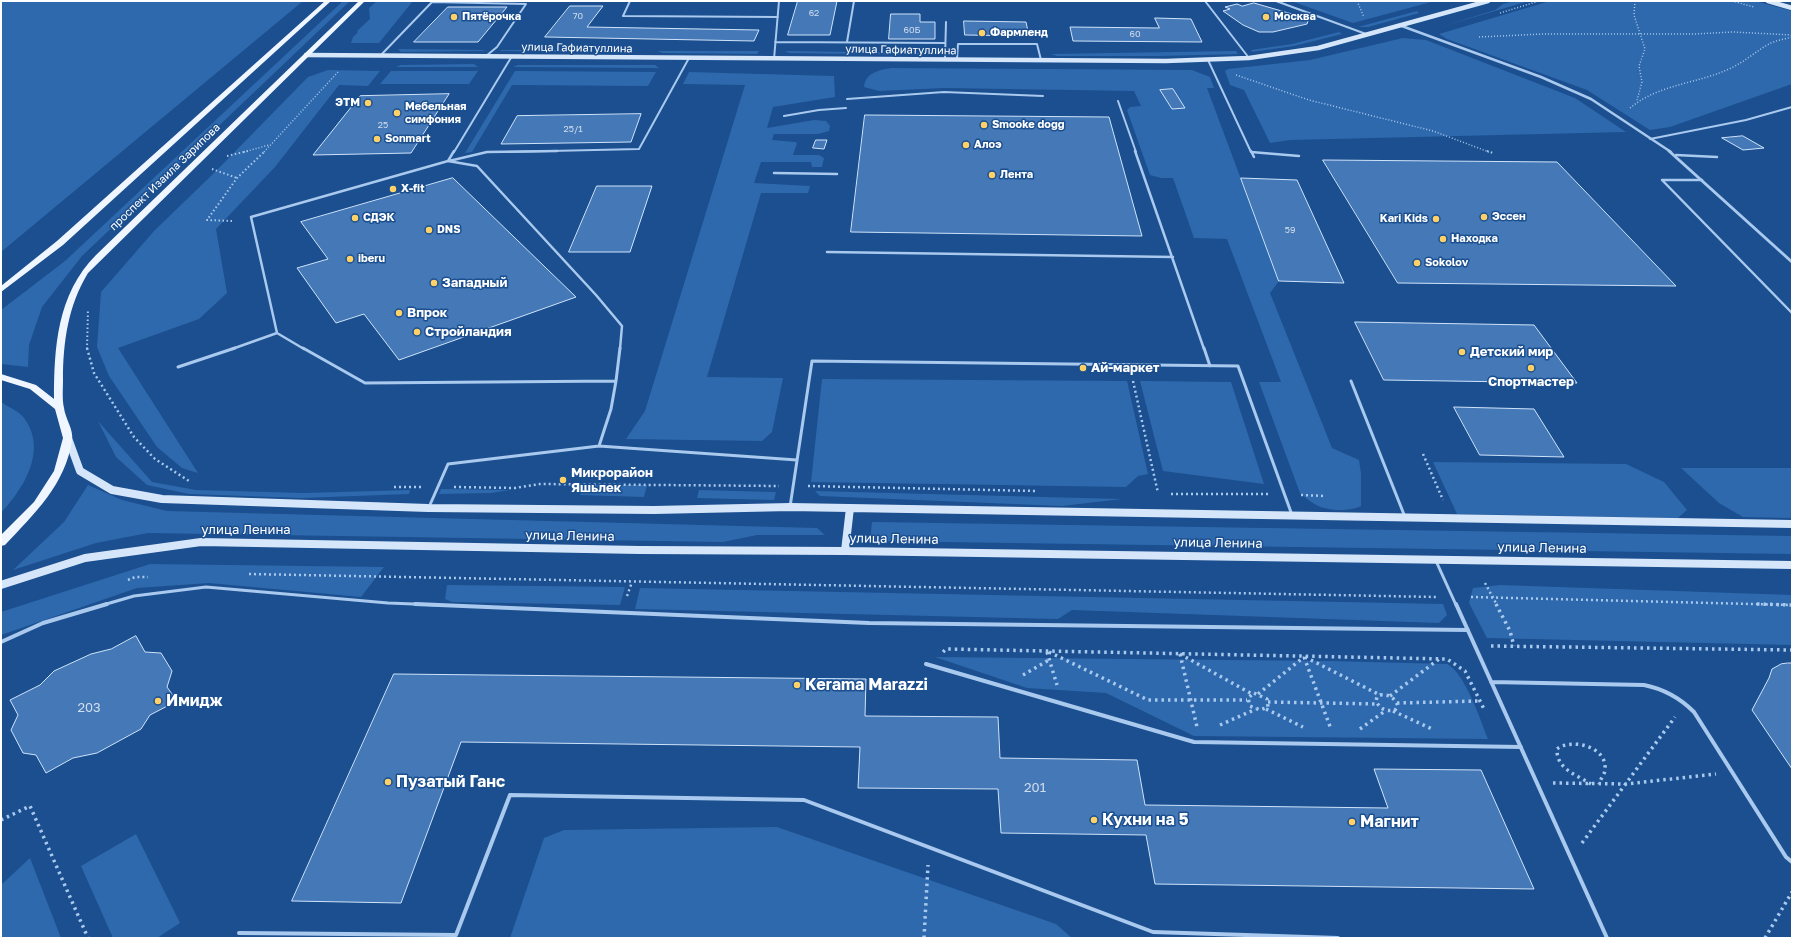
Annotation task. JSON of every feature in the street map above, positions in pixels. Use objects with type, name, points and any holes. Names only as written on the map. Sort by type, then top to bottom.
[{"type":"main road","name":"проспект Изаила Зарипова","points":[[1,290],[60,243],[328,1]]},
{"type":"main road","name":"проспект Изаила Зарипова","points":[[68,438],[59,408],[58,373],[62,331],[70,299],[86,272],[113,243],[362,1]]},
{"type":"main road","name":"улица Гафиатуллина","points":[[306,55],[957,59],[1166,62],[1249,58],[1318,48],[1488,1]]},
{"type":"main road","points":[[1768,1],[1792,8]]},
{"type":"main road","points":[[1,377],[33,387],[59,408]]},
{"type":"main road","points":[[1,542],[38,504],[60,470],[68,438]]},
{"type":"main road","name":"улица Ленина","points":[[68,438],[80,471],[112,490],[162,498],[428,508],[654,510],[790,507],[1406,519],[1792,524]]},
{"type":"main road","points":[[845,551],[850,508]]},
{"type":"main road","name":"улица Ленина","points":[[1,585],[85,558],[201,542],[640,550],[845,551],[1792,565]]},
{"type":"street","points":[[1399,25],[1541,77],[1591,99],[1676,155],[1792,262]]},
{"type":"lane","points":[[630,1],[623,16],[778,18]]},
{"type":"lane","points":[[774,59],[779,1]]},
{"type":"lane","points":[[847,42],[854,1]]},
{"type":"lane","points":[[1204,1],[1249,58]]},
{"type":"lane","points":[[1276,1],[1366,34]]},
{"type":"lane","points":[[380,56],[433,2],[526,4],[497,46],[486,56]]},
{"type":"lane","points":[[945,59],[946,22]]},
{"type":"lane","points":[[775,42],[945,44]]},
{"type":"lane","points":[[957,59],[958,44],[1037,44],[1041,60]]},
{"type":"lane","points":[[448,161],[512,56]]},
{"type":"lane","points":[[276,333],[251,217],[448,161],[487,152],[639,149],[689,58]]},
{"type":"lane","points":[[1208,60],[1254,157]]},
{"type":"lane","points":[[847,99],[944,92],[1043,96]]},
{"type":"lane","points":[[1118,101],[1210,366]]},
{"type":"lane","points":[[1650,139],[1746,120],[1792,107]]},
{"type":"lane","points":[[784,116],[819,110],[846,108]]},
{"type":"lane","points":[[1251,152],[1299,156]]},
{"type":"lane","points":[[1676,155],[1717,157]]},
{"type":"lane","points":[[448,161],[477,166],[596,294],[622,326],[616,381],[611,409],[599,446]]},
{"type":"lane","points":[[774,173],[837,174]]},
{"type":"lane","points":[[1703,180],[1662,180],[1792,313]]},
{"type":"lane","points":[[827,252],[1173,257]]},
{"type":"lane","points":[[178,367],[276,333],[366,383],[616,381]]},
{"type":"lane","points":[[790,507],[812,361],[1238,366],[1292,516]]},
{"type":"lane","points":[[1351,380],[1406,519]]},
{"type":"lane","points":[[428,508],[448,464],[599,446],[797,460]]},
{"type":"lane","points":[[1436,559],[1607,938]]},
{"type":"lane","points":[[1,642],[43,623],[134,596],[206,587],[388,603],[868,623],[1468,630]]},
{"type":"lane","points":[[926,664],[1194,742],[1521,747]]},
{"type":"lane","points":[[1491,682],[1644,685],[1658,687],[1672,694],[1685,703],[1694,712],[1786,857],[1792,862]]},
{"type":"lane","points":[[239,933],[456,936],[510,795],[804,800],[1153,932],[1338,938]]},
{"type":"path","points":[[1357,1],[1365,19]]},
{"type":"path","points":[[1635,1],[1634,15],[1645,49],[1639,66],[1642,82],[1637,100]]},
{"type":"path","points":[[1472,37],[1544,34],[1694,34],[1732,32],[1792,36]]},
{"type":"path","points":[[1619,118],[1637,100],[1674,85],[1702,79],[1732,69],[1772,43],[1792,36]]},
{"type":"path","points":[[232,221],[207,220],[237,178],[271,145],[341,68]]},
{"type":"path","points":[[1231,73],[1257,84],[1317,102],[1434,131],[1494,153]]},
{"type":"path","points":[[228,152],[223,157],[271,145]]},
{"type":"path","points":[[207,174],[216,165]]},
{"type":"path","points":[[212,169],[237,178]]},
{"type":"path","points":[[90,303],[88,311],[86,345],[94,373],[134,437],[155,459],[190,482]]},
{"type":"path","points":[[1133,381],[1158,494]]},
{"type":"path","points":[[1423,454],[1443,500]]},
{"type":"path","points":[[562,485],[792,486],[1037,491]]},
{"type":"path","points":[[1151,493],[1284,494]]},
{"type":"path","points":[[246,574],[1792,605]]},
{"type":"path","points":[[120,582],[135,577],[151,577]]},
{"type":"path","points":[[1486,583],[1510,631],[1514,646]]},
{"type":"path","points":[[1474,645],[1792,650]]},
{"type":"path","points":[[926,664],[946,649],[1447,659],[1465,671],[1486,714]]},
{"type":"path","points":[[1047,651],[1058,690]]},
{"type":"path","points":[[1047,651],[1148,700],[1247,700]]},
{"type":"path","points":[[1180,654],[1252,694],[1265,696],[1268,702],[1268,707],[1266,709],[1256,710],[1199,734]]},
{"type":"path","points":[[1180,654],[1201,742]]},
{"type":"path","points":[[1258,694],[1304,656]]},
{"type":"path","points":[[1304,656],[1380,695],[1390,696],[1397,703],[1480,701]]},
{"type":"path","points":[[1304,656],[1337,744]]},
{"type":"path","points":[[1390,696],[1439,659]]},
{"type":"path","points":[[1004,687],[1050,660]]},
{"type":"path","points":[[1247,700],[1249,695],[1252,694]]},
{"type":"path","points":[[1380,695],[1376,699],[1377,704],[1382,709],[1393,711],[1397,708],[1397,703]]},
{"type":"path","points":[[1247,700],[1250,706],[1256,710]]},
{"type":"path","points":[[1268,702],[1377,704]]},
{"type":"path","points":[[1571,858],[1685,703]]},
{"type":"path","points":[[1591,784],[1570,773],[1558,760],[1558,748],[1562,744],[1575,742],[1584,745],[1604,761],[1605,773],[1601,777],[1599,784]]},
{"type":"path","points":[[1537,783],[1626,784],[1733,772]]},
{"type":"path","points":[[1,820],[30,806],[88,938]]},
{"type":"path","points":[[924,938],[929,848]]},
{"type":"path","points":[[1764,938],[1792,892]]},
{"type":"shaded area","points":[[1,1],[303,1],[1,252]]},
{"type":"shaded area","points":[[343,1],[350,1],[82,256],[42,307],[29,345],[28,367],[1,364],[1,310],[65,261]]},
{"type":"shaded area","points":[[377,1],[413,1],[379,43],[351,43],[353,37],[358,32],[357,31],[370,19],[369,8]]},
{"type":"shaded area","points":[[1291,1],[1435,1],[1353,23]]},
{"type":"shaded area","points":[[1515,1],[1529,1],[1437,28],[1495,10],[1503,4]]},
{"type":"shaded area","points":[[1550,1],[1755,1],[1792,11],[1792,84],[1670,127],[1650,130],[1587,90],[1447,39],[1439,34]]},
{"type":"shaded area","points":[[1417,11],[1419,13],[1368,27],[1358,27]]},
{"type":"shaded area","points":[[1339,32],[1342,34],[1294,46],[1252,52],[1251,50],[1292,44]]},
{"type":"shaded area","points":[[1403,38],[1426,40],[1575,98],[1626,132],[1290,140],[1270,143],[1244,90],[1230,85],[1225,71],[1228,69],[1310,60]]},
{"type":"shaded area","points":[[398,49],[487,50],[401,52]]},
{"type":"shaded area","points":[[500,50],[582,50],[569,52]]},
{"type":"shaded area","points":[[657,51],[759,51],[757,54],[663,53]]},
{"type":"shaded area","points":[[785,51],[930,53],[924,55],[789,53]]},
{"type":"shaded area","points":[[1236,51],[1238,54],[1159,56],[1057,56],[1051,54]]},
{"type":"shaded area","points":[[474,64],[478,67],[396,67],[401,65]]},
{"type":"shaded area","points":[[518,65],[655,65],[659,68],[513,67]]},
{"type":"shaded area","points":[[891,68],[1192,70],[1210,77],[1214,88],[1207,88],[1279,281],[1270,293],[1332,448],[1359,460],[1361,473],[1361,506],[1348,510],[1328,509],[1314,504],[1300,493],[1259,382],[1281,382],[1227,239],[1194,238],[1173,178],[1161,178],[1150,175],[1127,110],[1130,107],[1141,106],[1134,91],[944,88],[879,91],[864,87],[867,78],[870,75],[877,71]]},
{"type":"shaded area","points":[[328,70],[380,71],[368,86],[339,85],[275,167],[216,229],[227,293],[199,319],[118,348],[198,473],[182,468],[157,447],[109,376],[97,347],[101,292],[154,231],[214,173],[308,77]]},
{"type":"shaded area","points":[[391,71],[478,71],[469,84],[380,84]]},
{"type":"shaded area","points":[[515,71],[656,72],[648,86],[512,85],[472,152],[465,153]]},
{"type":"shaded area","points":[[689,72],[834,76],[835,97],[773,107],[767,128],[814,120],[826,121],[830,126],[829,131],[818,134],[774,134],[772,140],[797,143],[793,155],[819,155],[824,158],[822,167],[812,167],[811,162],[761,162],[754,183],[810,186],[808,193],[761,193],[707,377],[783,378],[772,432],[762,441],[626,439],[645,411],[745,85],[683,84]]},
{"type":"shaded area","points":[[822,379],[1127,381],[1148,474],[1138,476],[1126,487],[811,482]]},
{"type":"shaded area","points":[[1140,381],[1231,382],[1264,484],[1163,471]]},
{"type":"shaded area","points":[[1,402],[24,418],[31,430],[34,443],[33,456],[25,480],[10,503],[1,513]]},
{"type":"shaded area","points":[[98,421],[152,482],[196,490],[303,493],[410,490],[409,494],[302,498],[189,494],[147,485],[116,457]]},
{"type":"shaded area","points":[[1433,462],[1626,464],[1664,482],[1687,510],[1678,518],[1457,514]]},
{"type":"shaded area","points":[[1681,468],[1792,468],[1792,518],[1743,517],[1719,503]]},
{"type":"shaded area","points":[[88,485],[122,500],[167,511],[817,528],[825,535],[757,535],[723,542],[148,533],[96,543],[13,570],[64,522]]},
{"type":"shaded area","points":[[584,485],[647,485],[644,497],[580,495]]},
{"type":"shaded area","points":[[441,489],[510,490],[491,493],[439,494]]},
{"type":"shaded area","points":[[699,490],[776,492],[774,500],[697,498]]},
{"type":"shaded area","points":[[815,491],[1122,499],[1062,506],[820,496]]},
{"type":"shaded area","points":[[872,522],[1792,536],[1792,554],[870,541]]},
{"type":"shaded area","points":[[150,564],[384,567],[361,597],[209,583],[137,588],[1,635],[1,612]]},
{"type":"shaded area","points":[[447,585],[625,587],[620,605],[452,602],[445,599]]},
{"type":"shaded area","points":[[1500,585],[1792,595],[1792,645],[1487,638],[1469,603],[1473,588]]},
{"type":"shaded area","points":[[640,588],[1443,604],[1447,615],[1439,623],[1072,610],[1058,619],[635,609]]},
{"type":"shaded area","points":[[935,657],[1330,661],[1447,664],[1454,669],[1466,686],[1488,739],[1194,736],[1106,693],[1027,688]]},
{"type":"shaded area","points":[[777,827],[1056,924],[1072,938],[510,938],[544,838],[564,830]]},
{"type":"shaded area","points":[[136,834],[180,923],[157,938],[113,938],[81,866]]},
{"type":"shaded area","points":[[30,858],[61,938],[1,938],[1,885]]},
{"type":"building","points":[[798,1],[837,1],[830,35],[788,35]]},
{"type":"building","name":"Москва","points":[[1254,3],[1292,14],[1308,21],[1307,24],[1273,32],[1259,32],[1243,25],[1223,11],[1230,9],[1225,7],[1237,4],[1242,6]]},
{"type":"building","points":[[570,6],[603,6],[587,27],[759,30],[754,41],[545,37]]},
{"type":"building","points":[[448,7],[507,7],[478,42],[414,42]]},
{"type":"building","points":[[891,14],[920,14],[920,22],[935,22],[935,39],[889,39]]},
{"type":"building","points":[[1155,18],[1191,19],[1202,42],[1073,41],[1070,27],[1159,28]]},
{"type":"building","points":[[964,21],[1026,22],[1029,36],[965,35]]},
{"type":"building","points":[[1173,89],[1185,108],[1172,109],[1160,90]]},
{"type":"building","points":[[449,94],[411,153],[313,155],[360,96]]},
{"type":"building","points":[[641,114],[631,142],[501,144],[517,116]]},
{"type":"building","name":"Лента","points":[[865,115],[1109,117],[1142,236],[851,232]]},
{"type":"building","points":[[1743,136],[1764,148],[1743,150],[1722,138]]},
{"type":"building","points":[[816,140],[827,140],[824,149],[813,148]]},
{"type":"building","points":[[1323,160],[1557,162],[1676,286],[1398,283]]},
{"type":"building","name":"Западный","points":[[453,178],[576,297],[399,360],[364,314],[336,323],[297,268],[328,259],[301,222]]},
{"type":"building","points":[[1241,178],[1297,180],[1344,283],[1279,281]]},
{"type":"building","points":[[597,186],[652,186],[630,252],[569,252]]},
{"type":"building","name":"Детский мир","points":[[1355,322],[1534,325],[1577,383],[1384,380]]},
{"type":"building","points":[[1454,407],[1534,409],[1564,457],[1480,455]]},
{"type":"building","points":[[136,636],[145,652],[161,653],[172,671],[167,687],[177,701],[150,715],[141,729],[97,753],[73,758],[46,773],[36,755],[23,753],[11,730],[18,715],[10,700],[40,685],[54,671],[91,654],[111,649]]},
{"type":"building","points":[[1792,663],[1792,769],[1752,710],[1769,678],[1772,669],[1781,664]]},
{"type":"building","points":[[394,674],[866,679],[865,716],[998,717],[1000,758],[1137,760],[1145,805],[1388,808],[1374,769],[1481,770],[1534,889],[1155,884],[1146,835],[1001,833],[998,789],[858,788],[860,747],[461,742],[401,903],[292,901]]},
{"type":"place","name":"Пятёрочка","points":[[454,17]]},
{"type":"place","name":"Москва","points":[[1266,17]]},
{"type":"place","name":"Фармленд","points":[[982,33]]},
{"type":"place","name":"ЭТМ","points":[[368,103]]},
{"type":"place","name":"Мебельная симфония","points":[[397,113]]},
{"type":"place","name":"Smooke dogg","points":[[984,125]]},
{"type":"place","name":"Sonmart","points":[[377,139]]},
{"type":"place","name":"Алоэ","points":[[966,145]]},
{"type":"place","name":"Лента","points":[[992,175]]},
{"type":"place","name":"X-fit","points":[[393,189]]},
{"type":"place","name":"Эссен","points":[[1484,217]]},
{"type":"place","name":"СДЭК","points":[[355,218]]},
{"type":"place","name":"Kari Kids","points":[[1436,219]]},
{"type":"place","name":"DNS","points":[[429,230]]},
{"type":"place","name":"Находка","points":[[1443,239]]},
{"type":"place","name":"iberu","points":[[350,259]]},
{"type":"place","name":"Sokolov","points":[[1417,263]]},
{"type":"place","name":"Западный","points":[[434,283]]},
{"type":"place","name":"Впрок","points":[[399,313]]},
{"type":"place","name":"Стройландия","points":[[417,332]]},
{"type":"place","name":"Детский мир","points":[[1462,352]]},
{"type":"place","name":"Ай-маркет","points":[[1083,368]]},
{"type":"place","name":"Спортмастер","points":[[1531,368]]},
{"type":"place","name":"Микрорайон Яшьлек","points":[[563,480]]},
{"type":"place","name":"Kerama Marazzi","points":[[797,685]]},
{"type":"place","name":"Имидж","points":[[158,701]]},
{"type":"place","name":"Пузатый Ганс","points":[[388,782]]},
{"type":"place","name":"Кухни на 5","points":[[1094,820]]},
{"type":"place","name":"Магнит","points":[[1352,822]]}]
